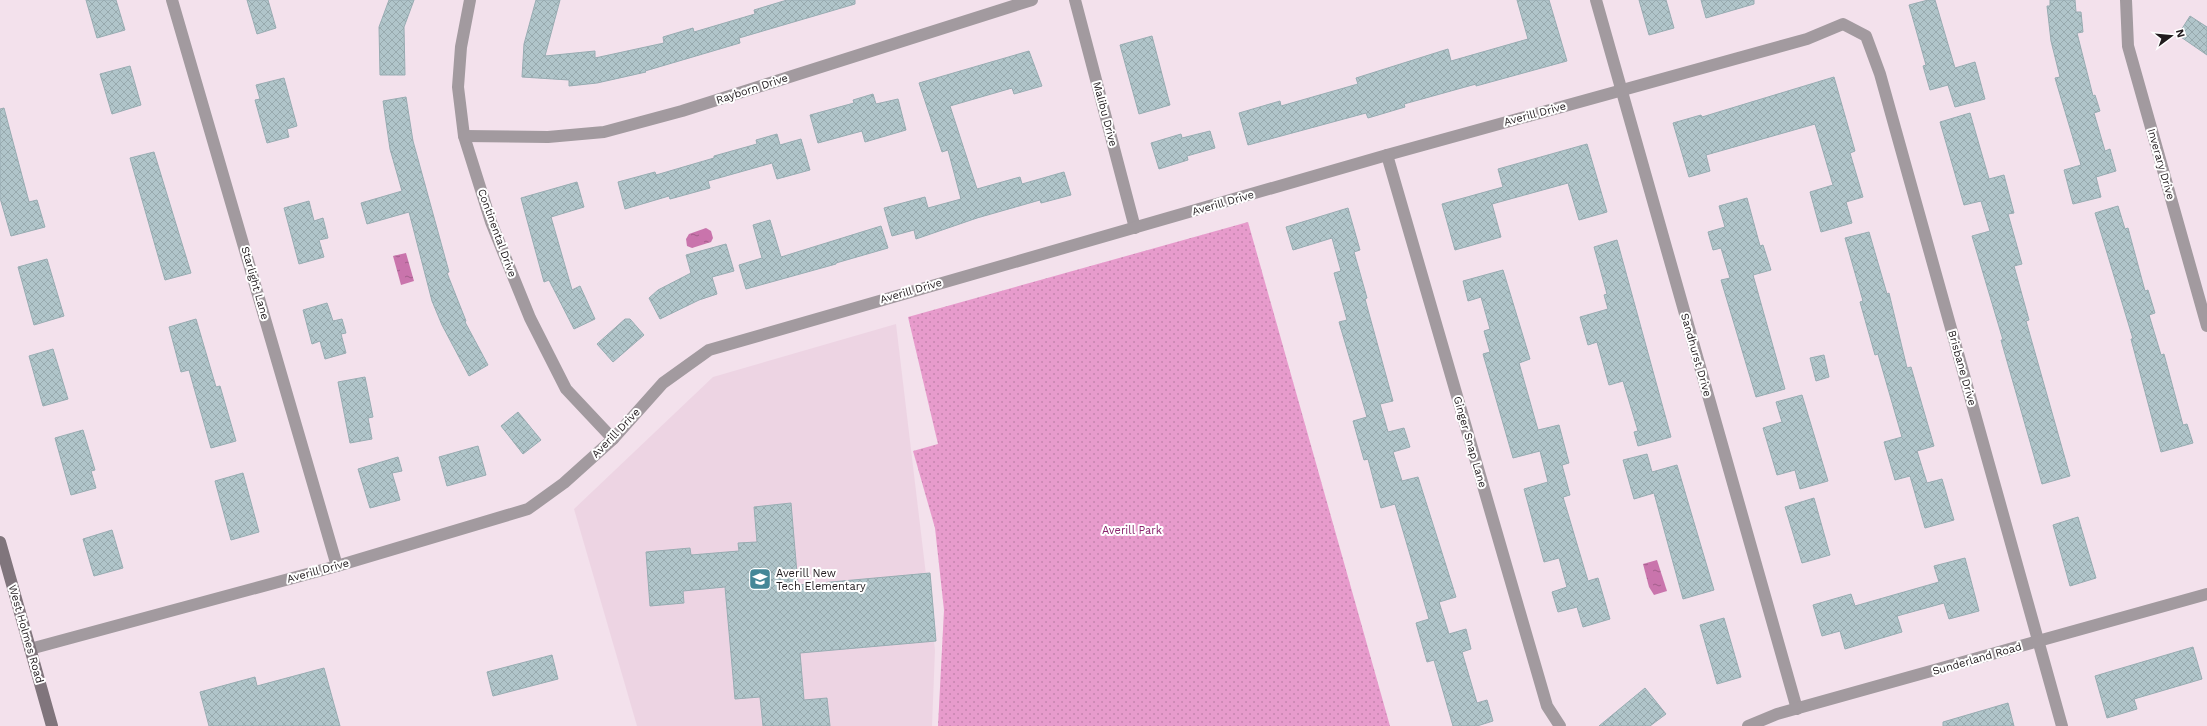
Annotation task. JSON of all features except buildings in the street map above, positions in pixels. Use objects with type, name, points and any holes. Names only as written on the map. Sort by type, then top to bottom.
[{"type":"street","name":"Starlight Lane","points":[[172,0],[337,566]]},
{"type":"street","name":"Continental Drive","points":[[470,0],[461,47],[458,87],[464,136],[491,222],[530,318],[566,389],[613,439]]},
{"type":"street","name":"Rayborn Drive","points":[[464,136],[548,137],[604,132],[682,111],[1032,0]]},
{"type":"street","name":"Malibu Drive","points":[[1076,0],[1135,228]]},
{"type":"street","name":"Sandhurst Drive","points":[[1596,0],[1797,709]]},
{"type":"street","name":"Inverary Drive","points":[[2126,0],[2128,46],[2207,326]]},
{"type":"street","name":"Averill Drive","points":[[30,649],[337,566],[528,510],[564,483],[613,439],[663,383],[709,350],[770,331],[1387,155],[1807,39],[1843,24]]},
{"type":"street","name":"Brisbane Drive","points":[[1843,24],[1866,36],[1880,74],[2062,726]]},
{"type":"street","name":"Ginger Snap Lane","points":[[1387,155],[1547,706],[1560,726]]},
{"type":"street","name":"West Holmes Road","points":[[0,542],[52,726]]},
{"type":"street","name":"Sunderland Road","points":[[1748,726],[1797,709],[2207,594]]},
{"type":"shaded area","name":"Averill New Tech Elementary","points":[[896,324],[935,650],[932,726],[637,726],[574,509],[713,377]]},
{"type":"green space","name":"Averill Park","points":[[1248,222],[1390,726],[938,726],[944,610],[935,528],[913,451],[938,444],[908,317]]},
{"type":"water","points":[[706,228],[711,231],[713,238],[711,242],[692,248],[687,246],[686,239],[689,234]]},
{"type":"water","points":[[406,253],[414,281],[401,285],[393,256]]},
{"type":"water","points":[[1657,560],[1667,591],[1654,595],[1649,587],[1643,564]]},
{"type":"place","name":"Averill New Tech Elementary","points":[[760,579]]}]
